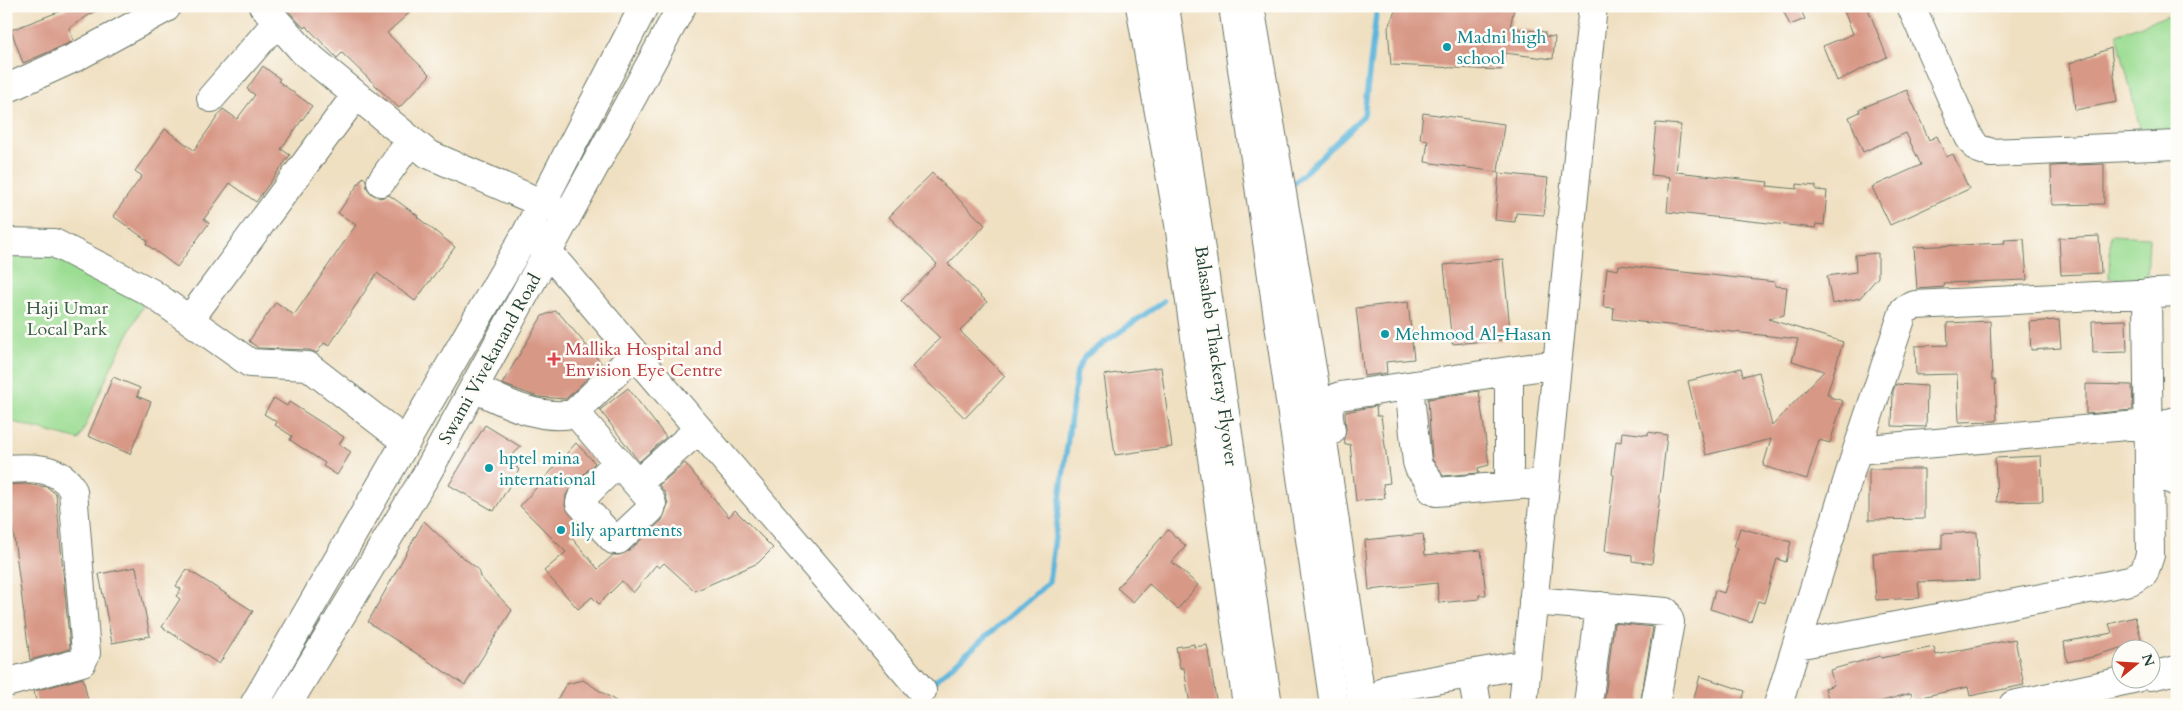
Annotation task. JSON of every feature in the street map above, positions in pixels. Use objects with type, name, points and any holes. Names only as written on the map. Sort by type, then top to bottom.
[{"type":"street","name":"Swami Vivekanand Road","points":[[254,705],[527,232],[644,6]]},
{"type":"street","name":"Swami Vivekanand Road","points":[[287,705],[426,475],[682,6]]},
{"type":"street","points":[[1140,6],[1179,224],[1247,705]]},
{"type":"street","name":"Balasaheb Thackeray Flyover","points":[[1166,6],[1268,705]]},
{"type":"street","points":[[1233,6],[1321,604],[1334,705]]},
{"type":"street","points":[[1250,6],[1314,380],[1362,705]]},
{"type":"street","points":[[1523,705],[1593,6]]},
{"type":"street","points":[[1911,6],[1969,137],[1978,148],[1991,153],[2177,145]]},
{"type":"street","points":[[6,89],[27,82],[76,58],[166,8]]},
{"type":"street","points":[[211,98],[270,14],[304,52],[428,154],[568,215]]},
{"type":"street","points":[[190,319],[356,95]]},
{"type":"street","points":[[381,182],[411,140]]},
{"type":"street","points":[[527,232],[548,252],[922,691]]},
{"type":"street","points":[[6,242],[54,243],[150,292],[250,363],[308,366],[406,442]]},
{"type":"street","points":[[1778,705],[1857,450],[1904,310],[1914,305],[2177,292]]},
{"type":"street","points":[[1797,645],[2130,580],[2144,573],[2150,555],[2147,293]]},
{"type":"street","points":[[475,388],[526,410],[552,416],[573,414],[635,354]]},
{"type":"street","points":[[1344,504],[1328,410],[1329,404],[1334,399],[1340,396],[1557,364]]},
{"type":"street","points":[[1509,372],[1509,486]]},
{"type":"street","points":[[1409,386],[1417,462],[1419,468],[1427,477],[1432,490],[1436,492],[1545,483]]},
{"type":"street","points":[[573,414],[580,419],[618,462],[650,499],[652,504],[651,509],[622,538],[614,540],[580,503],[581,499],[618,462]]},
{"type":"street","points":[[2177,421],[2172,422],[2170,426],[2172,480],[2177,482]]},
{"type":"street","points":[[1857,450],[2149,424]]},
{"type":"street","points":[[637,484],[699,429]]},
{"type":"street","points":[[6,469],[27,467],[46,470],[65,478],[73,491],[86,653],[82,662],[6,683]]},
{"type":"street","points":[[1534,600],[1661,610],[1666,612],[1670,622],[1655,705]]},
{"type":"street","points":[[1588,705],[1600,606]]},
{"type":"street","points":[[1379,705],[1380,695],[1389,688],[1527,664]]},
{"type":"street","points":[[2160,674],[2177,670]]},
{"type":"street","points":[[1472,674],[1476,705]]},
{"type":"street","points":[[2013,705],[2110,684]]},
{"type":"green space","points":[[2177,12],[2177,131],[2141,133],[2117,34]]},
{"type":"green space","points":[[2110,235],[2149,237],[2147,279],[2109,278]]},
{"type":"green space","name":"Haji Umar Local Park","points":[[54,243],[150,292],[113,363],[79,440],[6,420],[6,251]]},
{"type":"building","points":[[74,6],[103,6],[69,28],[74,41],[23,63],[11,30]]},
{"type":"building","points":[[284,6],[417,6],[387,33],[430,75],[399,108],[342,53],[337,58],[306,26],[304,28]]},
{"type":"building","name":"Madni high school","points":[[1397,6],[1490,6],[1514,8],[1510,28],[1545,32],[1545,36],[1555,37],[1553,59],[1504,53],[1501,70],[1391,65],[1388,28]]},
{"type":"building","points":[[1781,6],[1799,6],[1805,19],[1790,25]]},
{"type":"building","points":[[1842,6],[1867,6],[1887,57],[1837,81],[1823,46],[1853,34]]},
{"type":"building","points":[[2111,48],[2117,102],[2075,110],[2070,63]]},
{"type":"building","points":[[263,66],[280,79],[278,81],[312,106],[281,149],[290,155],[256,202],[230,183],[204,219],[209,223],[177,267],[146,244],[148,241],[113,216],[142,176],[135,171],[165,129],[194,150],[223,109],[237,119],[255,95],[247,89]]},
{"type":"building","points":[[1907,90],[1929,140],[1937,136],[1946,157],[1953,154],[1969,189],[1890,225],[1872,187],[1921,165],[1906,133],[1863,152],[1849,117],[1860,112],[1859,109]]},
{"type":"building","points":[[1423,113],[1504,124],[1498,172],[1425,162],[1428,140],[1420,139]]},
{"type":"building","points":[[1656,123],[1681,125],[1676,172],[1768,182],[1767,186],[1797,189],[1797,184],[1816,186],[1816,190],[1827,191],[1824,225],[1816,224],[1815,228],[1667,212],[1670,177],[1651,175]]},
{"type":"building","points":[[2104,164],[2104,204],[2052,205],[2051,166]]},
{"type":"building","points":[[932,173],[985,225],[948,264],[987,302],[960,331],[1005,376],[965,418],[912,367],[940,338],[901,301],[937,264],[889,217]]},
{"type":"building","points":[[1499,173],[1548,178],[1544,215],[1516,213],[1515,222],[1495,220]]},
{"type":"building","points":[[363,177],[366,180],[367,188],[372,194],[380,198],[389,195],[455,247],[415,301],[377,273],[329,346],[324,343],[317,353],[309,350],[258,348],[249,341],[276,302],[294,315],[356,225],[338,213]]},
{"type":"building","points":[[2099,236],[2101,273],[2061,275],[2059,238]]},
{"type":"building","points":[[2024,239],[2027,280],[1943,283],[1944,287],[1917,289],[1914,247],[2005,243],[2004,240]]},
{"type":"building","points":[[1878,253],[1878,277],[1860,298],[1832,304],[1827,276],[1856,272],[1855,255]]},
{"type":"building","points":[[1503,259],[1511,339],[1452,344],[1444,265]]},
{"type":"building","points":[[1619,265],[1775,282],[1775,286],[1787,287],[1784,315],[1768,319],[1843,342],[1827,394],[1830,394],[1830,397],[1843,401],[1830,443],[1819,440],[1807,479],[1763,466],[1771,439],[1706,455],[1688,381],[1741,368],[1743,376],[1759,372],[1772,426],[1824,371],[1792,361],[1798,339],[1613,319],[1614,308],[1603,307],[1607,268],[1618,270]]},
{"type":"building","name":"Mehmood Al-Hasan","points":[[1408,302],[1414,359],[1386,362],[1387,373],[1364,376],[1356,308]]},
{"type":"building","points":[[555,311],[559,313],[602,364],[566,399],[538,397],[502,384],[542,316]]},
{"type":"building","points":[[2059,320],[2061,348],[2031,350],[2029,322]]},
{"type":"building","points":[[2126,320],[2127,352],[2093,353],[2092,321]]},
{"type":"building","points":[[1990,321],[1992,380],[1995,380],[1997,421],[1959,422],[1957,374],[1916,375],[1915,346],[1948,345],[1947,323]]},
{"type":"building","points":[[1161,367],[1172,447],[1115,455],[1104,375]]},
{"type":"building","points":[[113,377],[140,388],[137,396],[151,402],[130,454],[88,436]]},
{"type":"building","points":[[1896,384],[1927,386],[1926,427],[1892,426],[1893,391]]},
{"type":"building","points":[[2086,384],[2132,385],[2133,410],[2086,414]]},
{"type":"building","points":[[628,388],[666,437],[639,462],[600,410]]},
{"type":"building","points":[[1479,391],[1489,465],[1478,468],[1479,473],[1443,476],[1432,459],[1428,399]]},
{"type":"building","points":[[274,398],[287,406],[289,402],[344,437],[339,444],[351,452],[337,475],[323,466],[325,463],[290,440],[292,436],[275,425],[277,422],[264,414]]},
{"type":"building","points":[[1376,406],[1377,416],[1381,416],[1390,483],[1383,484],[1385,498],[1356,501],[1350,444],[1345,445],[1344,439],[1346,429],[1345,412]]},
{"type":"building","name":"hptel mina international","points":[[485,425],[521,447],[509,458],[519,470],[494,511],[449,485]]},
{"type":"building","points":[[1622,432],[1648,435],[1648,432],[1667,435],[1652,564],[1632,561],[1632,555],[1605,551],[1616,441],[1621,442]]},
{"type":"building","points":[[576,443],[595,463],[570,488],[566,495],[565,506],[581,527],[570,536],[598,569],[613,555],[629,551],[662,520],[668,504],[665,493],[659,485],[685,463],[729,517],[735,510],[773,548],[758,563],[695,591],[664,563],[659,568],[656,565],[633,593],[622,581],[599,604],[592,597],[578,609],[544,571],[566,552],[520,506]]},
{"type":"building","points":[[2041,456],[2043,501],[1997,502],[1995,458]]},
{"type":"building","points":[[1869,469],[1924,469],[1924,519],[1869,520]]},
{"type":"building","points":[[25,484],[47,487],[56,494],[70,649],[30,660],[7,485]]},
{"type":"building","points":[[424,521],[455,551],[478,569],[480,577],[512,610],[465,685],[368,622]]},
{"type":"building","points":[[1740,528],[1791,542],[1786,562],[1777,559],[1764,603],[1758,601],[1751,622],[1710,609],[1715,590],[1724,593],[1738,548],[1734,547]]},
{"type":"building","points":[[1168,530],[1186,546],[1172,562],[1198,585],[1178,609],[1149,584],[1133,602],[1117,588]]},
{"type":"building","points":[[1977,532],[1979,580],[1918,582],[1920,598],[1876,600],[1873,553],[1942,549],[1942,534]]},
{"type":"building","points":[[1423,534],[1425,555],[1481,550],[1486,595],[1479,595],[1479,599],[1439,603],[1437,583],[1369,590],[1365,540]]},
{"type":"building","points":[[136,567],[150,636],[112,643],[99,574]]},
{"type":"building","points":[[187,569],[253,611],[219,664],[162,627],[180,599],[176,596],[181,589],[176,586]]},
{"type":"building","points":[[2135,617],[2141,638],[2110,638],[2110,651],[2093,657],[2067,662],[2064,642],[2112,633],[2109,624]]},
{"type":"building","points":[[1614,623],[1653,627],[1640,705],[1604,705]]},
{"type":"building","points":[[2015,639],[2024,685],[1970,696],[1968,687],[1912,699],[1911,693],[1868,705],[1830,705],[1825,688],[1834,685],[1830,670],[1880,656],[1881,658],[1934,647],[1936,655]]},
{"type":"building","points":[[1194,644],[1194,647],[1207,645],[1217,705],[1190,705],[1184,668],[1180,668],[1176,647]]},
{"type":"building","points":[[1700,676],[1745,691],[1741,705],[1692,705]]},
{"type":"building","points":[[83,678],[89,705],[37,705],[34,691]]},
{"type":"building","points":[[583,680],[622,705],[554,705],[566,684]]},
{"type":"waterway","points":[[1292,185],[1364,115],[1377,6]]},
{"type":"waterway","points":[[928,687],[1049,582],[1077,371],[1085,356],[1164,301]]},
{"type":"waterway","points":[[908,705],[918,696]]},
{"type":"place","name":"Madni high school","points":[[1447,47]]},
{"type":"place","name":"Mehmood Al-Hasan","points":[[1385,334]]},
{"type":"place","name":"Mallika Hospital and Envision Eye Centre","points":[[554,359]]},
{"type":"place","name":"hptel mina international","points":[[489,468]]},
{"type":"place","name":"lily apartments","points":[[561,530]]}]
